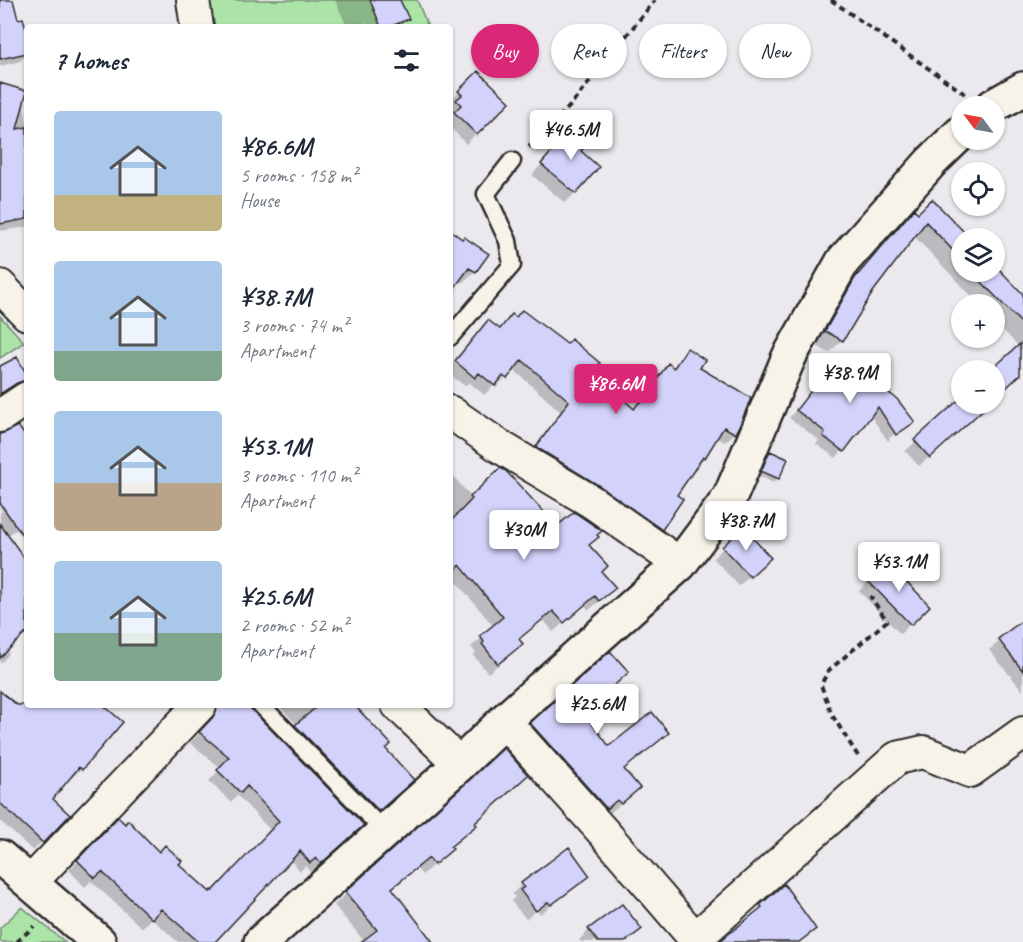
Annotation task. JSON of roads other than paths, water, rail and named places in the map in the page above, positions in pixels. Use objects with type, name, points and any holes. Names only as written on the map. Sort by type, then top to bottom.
[{"type":"street","points":[[193,0],[197,24]]},
{"type":"street","points":[[1003,96],[1023,89]]},
{"type":"street","points":[[261,942],[680,564],[730,497],[789,357],[843,261],[951,143]]},
{"type":"street","points":[[0,286],[24,311]]},
{"type":"street","points":[[0,416],[24,400]]},
{"type":"street","points":[[453,414],[499,446],[592,502],[680,564]]},
{"type":"street","points":[[30,883],[197,708]]},
{"type":"street","points":[[401,708],[460,764]]},
{"type":"street","points":[[504,721],[606,834],[697,940],[897,758],[923,752],[970,771],[1023,733]]},
{"type":"street","points":[[0,857],[99,942]]},
{"type":"lane","points":[[453,334],[512,265],[508,241],[486,194],[512,161]]},
{"type":"lane","points":[[264,708],[385,832]]}]
